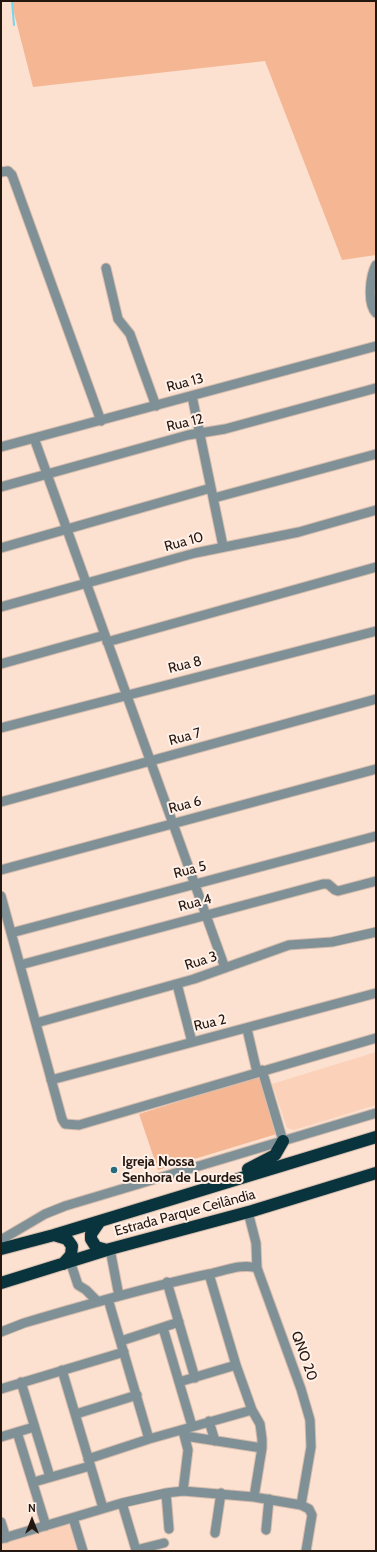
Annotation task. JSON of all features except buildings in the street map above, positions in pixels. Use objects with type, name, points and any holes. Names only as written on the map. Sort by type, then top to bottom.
[{"type":"highway","name":"Estrada Parque Ceilândia","points":[[1,1249],[54,1235],[376,1137]]},
{"type":"highway","points":[[219,1184],[275,1155],[283,1141]]},
{"type":"highway","name":"Estrada Parque Ceilândia","points":[[1,1283],[108,1249],[248,1212],[376,1173]]},
{"type":"highway","points":[[100,1221],[92,1234],[91,1239],[96,1247],[108,1249]]},
{"type":"highway","points":[[54,1235],[66,1239],[72,1246],[71,1255],[67,1262]]},
{"type":"street","points":[[1,172],[8,171],[12,175],[101,421]]},
{"type":"street","points":[[376,265],[370,296],[372,309],[376,313]]},
{"type":"street","points":[[106,268],[118,319],[130,334],[156,406]]},
{"type":"street","name":"Rua 13","points":[[1,447],[376,346]]},
{"type":"street","name":"Rua 12","points":[[1,487],[200,433],[225,429],[376,388]]},
{"type":"street","points":[[192,396],[224,546]]},
{"type":"street","points":[[34,438],[149,761],[225,968]]},
{"type":"street","points":[[214,498],[376,454]]},
{"type":"street","points":[[1,548],[211,488]]},
{"type":"street","name":"Rua 10","points":[[1,607],[224,546],[298,532],[376,510]]},
{"type":"street","points":[[1,664],[376,567]]},
{"type":"street","name":"Rua 8","points":[[1,728],[126,694],[376,631]]},
{"type":"street","name":"Rua 7","points":[[1,802],[376,699]]},
{"type":"street","name":"Rua 6","points":[[1,870],[376,769]]},
{"type":"street","name":"Rua 5","points":[[11,933],[194,883],[376,836]]},
{"type":"street","name":"Rua 4","points":[[20,965],[323,884],[328,884],[338,891],[376,881]]},
{"type":"street","points":[[1,896],[62,1120],[69,1126],[79,1125],[376,1038]]},
{"type":"street","name":"Rua 3","points":[[36,1023],[178,984],[289,945],[332,942],[376,932]]},
{"type":"street","points":[[178,984],[192,1042]]},
{"type":"street","name":"Rua 2","points":[[51,1080],[376,994]]},
{"type":"street","points":[[247,1029],[283,1141]]},
{"type":"street","points":[[1,1240],[65,1206],[376,1113]]},
{"type":"street","name":"QNO 20","points":[[248,1212],[256,1243],[257,1268],[301,1389],[310,1420],[311,1447],[301,1505]]},
{"type":"street","points":[[108,1249],[118,1296]]},
{"type":"street","points":[[67,1262],[78,1285],[86,1290],[98,1302]]},
{"type":"street","points":[[1,1332],[167,1282],[237,1267],[252,1266],[257,1268]]},
{"type":"street","points":[[209,1274],[236,1365],[252,1410],[260,1424],[262,1448],[254,1497]]},
{"type":"street","points":[[167,1282],[195,1378]]},
{"type":"street","points":[[108,1299],[149,1439]]},
{"type":"street","points":[[121,1341],[179,1322]]},
{"type":"street","points":[[163,1328],[192,1426]]},
{"type":"street","points":[[1,1389],[124,1352]]},
{"type":"street","points":[[179,1382],[236,1365]]},
{"type":"street","points":[[62,1370],[103,1508]]},
{"type":"street","points":[[21,1382],[50,1477]]},
{"type":"street","points":[[76,1414],[137,1395]]},
{"type":"street","points":[[184,1433],[192,1426],[252,1410]]},
{"type":"street","points":[[209,1421],[215,1441]]},
{"type":"street","points":[[1,1437],[34,1427]]},
{"type":"street","points":[[17,1432],[34,1482],[46,1526]]},
{"type":"street","points":[[34,1482],[149,1439],[184,1433],[215,1441],[262,1448]]},
{"type":"street","points":[[183,1491],[188,1450],[184,1433]]},
{"type":"street","points":[[1,1522],[3,1538],[103,1508],[166,1492],[183,1491],[221,1493],[301,1505],[310,1509],[312,1515],[306,1551]]},
{"type":"street","points":[[166,1492],[170,1530]]},
{"type":"street","points":[[215,1533],[221,1493]]},
{"type":"street","points":[[266,1530],[269,1500]]},
{"type":"street","points":[[122,1503],[136,1550],[164,1543]]},
{"type":"street","points":[[73,1518],[83,1551]]},
{"type":"shaded area","points":[[11,1],[376,1],[376,255],[342,260],[265,61],[33,87]]},
{"type":"shaded area","points":[[376,1052],[376,1105],[294,1130],[287,1128],[272,1084]]},
{"type":"shaded area","points":[[259,1076],[280,1133],[158,1170],[139,1114]]},
{"type":"shaded area","points":[[63,1523],[70,1526],[77,1551],[1,1551],[1,1542]]},
{"type":"waterway","points":[[12,1],[14,25]]},
{"type":"place","name":"Igreja Nossa Senhora de Lourdes","points":[[114,1170]]}]
